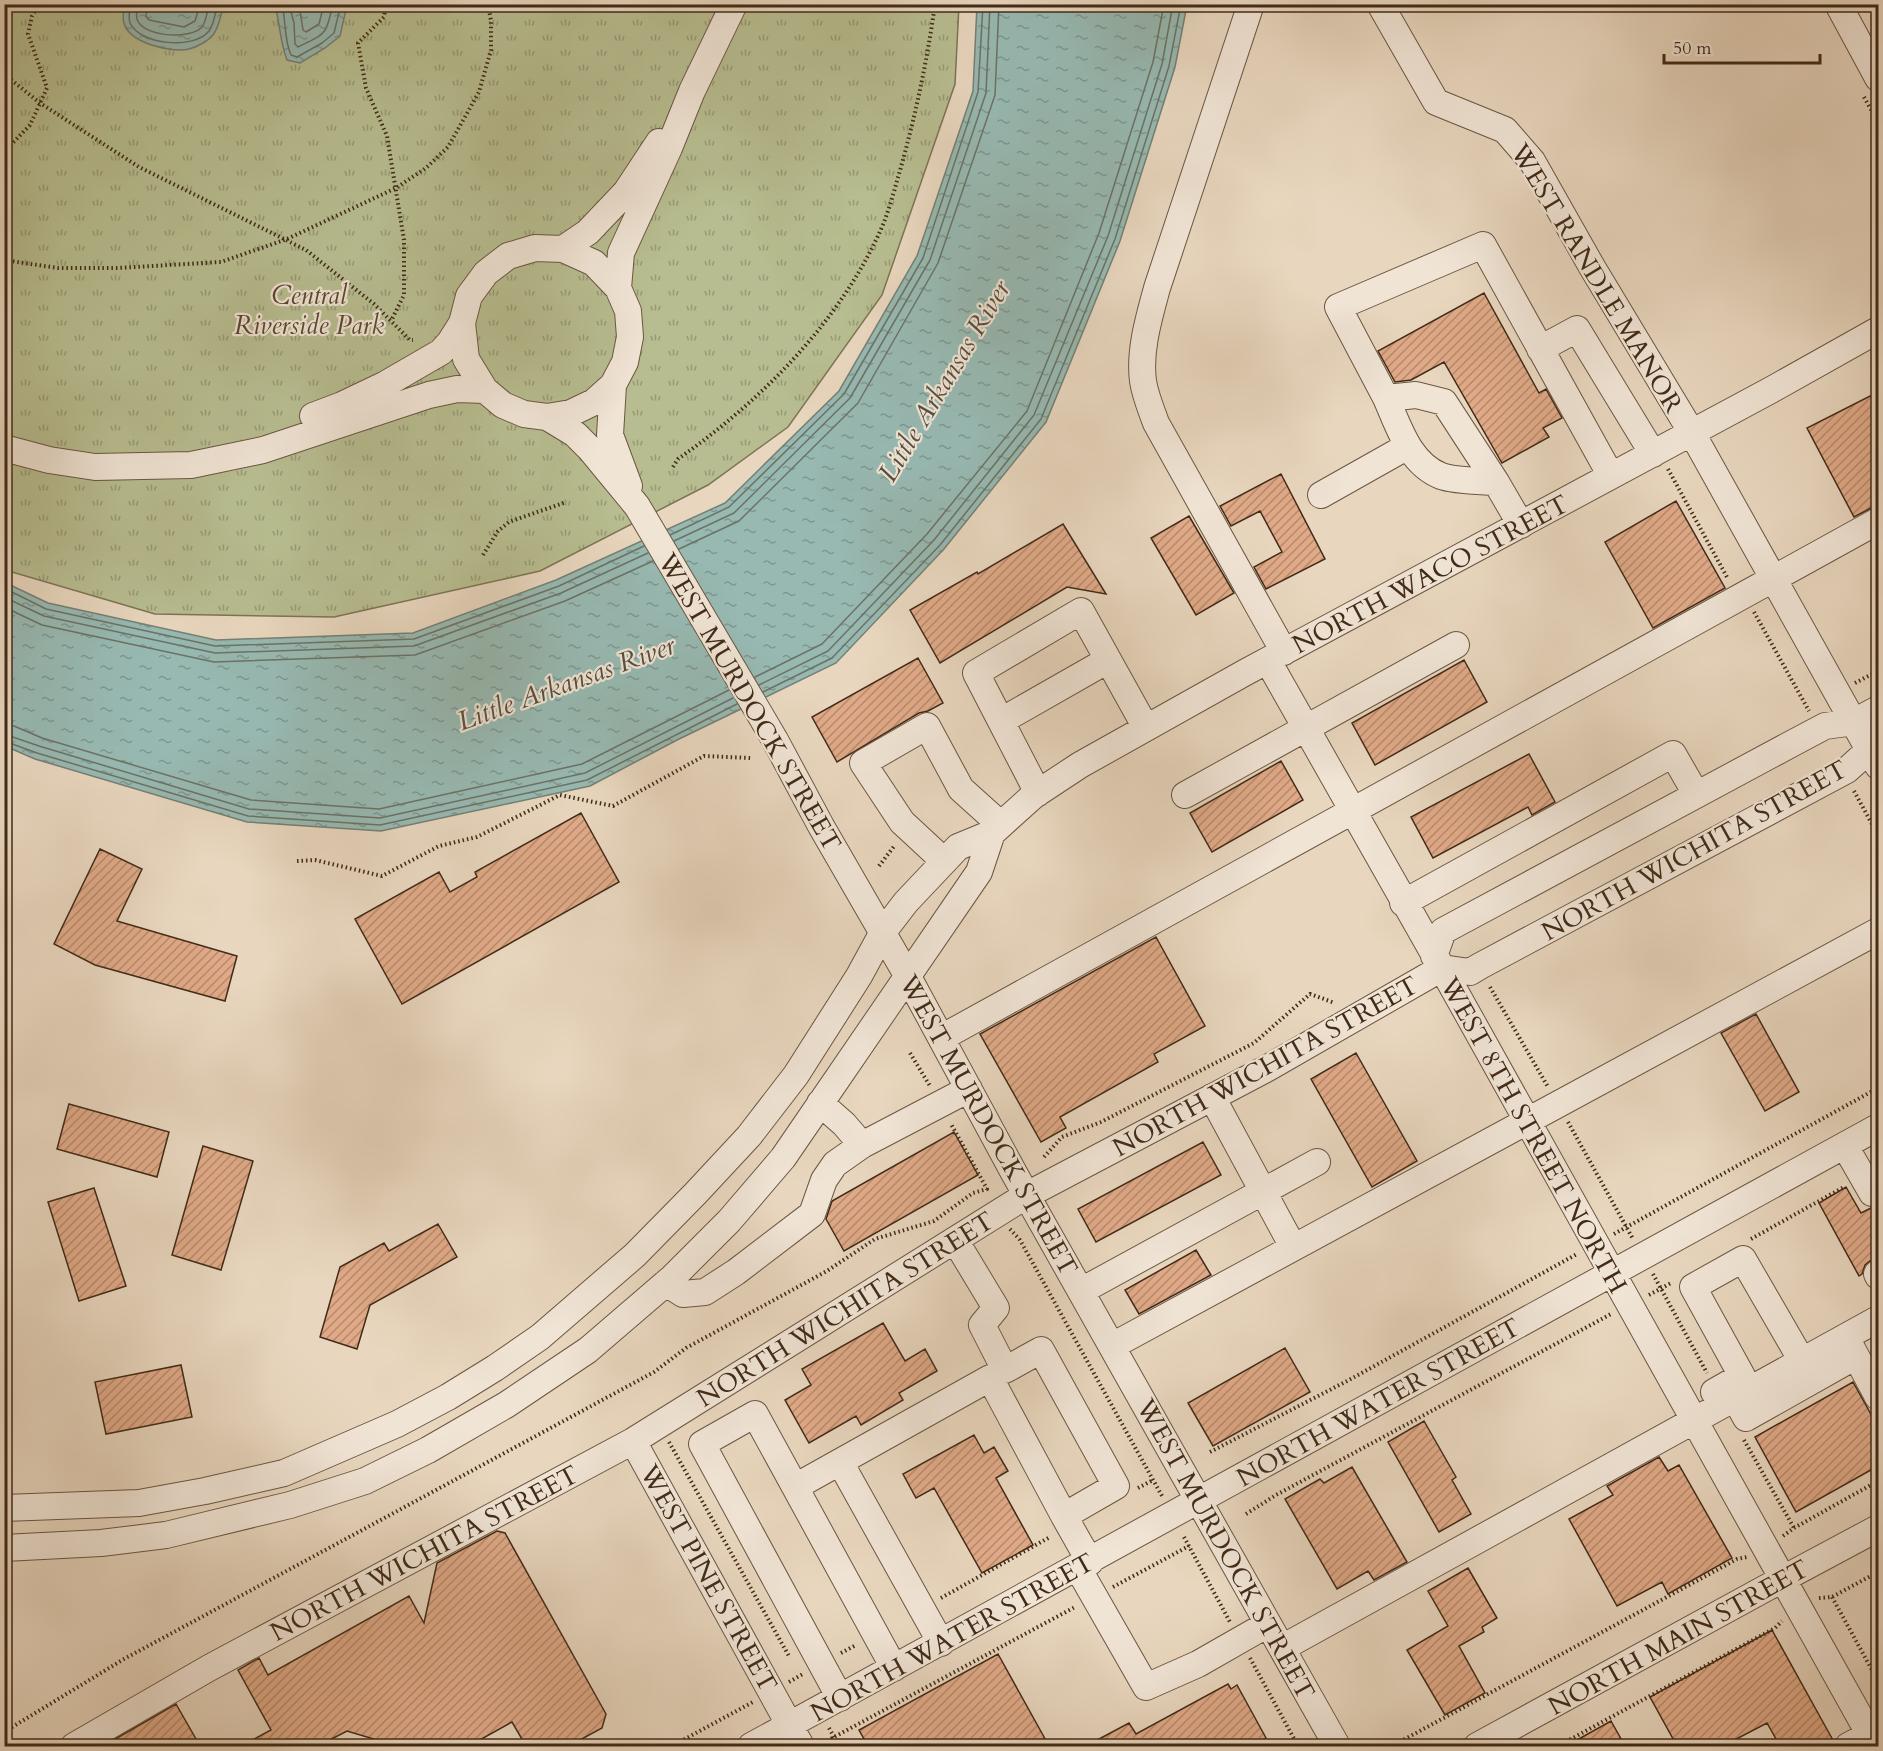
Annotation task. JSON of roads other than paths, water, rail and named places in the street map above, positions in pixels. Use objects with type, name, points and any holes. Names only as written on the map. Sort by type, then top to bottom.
[{"type":"street","points":[[618,288],[621,253],[734,4]]},
{"type":"street","name":"WEST 8TH STREET NORTH","points":[[1251,4],[1147,324],[1142,365],[1144,387],[1156,423],[1276,656],[1306,729],[1438,962],[1868,1739]]},
{"type":"street","name":"WEST RANDLE MANOR","points":[[1380,4],[1436,102],[1505,130],[1532,161],[1592,267],[1692,433],[1874,758]]},
{"type":"street","points":[[1838,4],[1878,78]]},
{"type":"street","points":[[563,249],[588,232],[626,192],[693,91]]},
{"type":"street","points":[[1496,482],[1442,476],[1422,465],[1408,446],[1386,398],[1338,307],[1483,245],[1611,476]]},
{"type":"street","name":"WEST MURDOCK STREET","points":[[535,248],[563,249],[594,263],[618,288],[628,311],[630,337],[625,362],[613,385],[594,402],[572,413],[547,417],[524,414],[503,405],[485,390],[466,359],[462,323],[470,296],[486,273],[508,256],[535,248]]},
{"type":"street","points":[[191,465],[342,405],[384,385],[441,352],[462,323]]},
{"type":"street","points":[[1540,349],[1577,329],[1660,460]]},
{"type":"street","name":"NORTH WACO STREET","points":[[4,1508],[139,1503],[284,1473],[397,1424],[495,1368],[540,1337],[635,1255],[696,1194],[749,1136],[796,1075],[859,976],[883,932],[906,902],[958,847],[997,829],[1038,793],[1080,765],[1276,656],[1611,476],[1660,460],[1692,433],[1878,330]]},
{"type":"street","name":"WEST MURDOCK STREET","points":[[613,385],[610,435],[637,506]]},
{"type":"street","points":[[4,448],[49,460],[95,467],[191,465],[263,450],[429,394],[457,389],[485,390]]},
{"type":"street","points":[[1386,398],[1416,395],[1444,402],[1521,525]]},
{"type":"street","name":"WEST MURDOCK STREET","points":[[547,417],[575,434],[637,506],[775,740],[820,826],[883,932],[1027,1196],[1337,1746]]},
{"type":"street","points":[[1321,495],[1408,446]]},
{"type":"street","points":[[941,1038],[1353,813],[1878,521]]},
{"type":"street","points":[[1038,793],[976,673],[1081,611],[1146,728]]},
{"type":"street","points":[[1185,795],[1456,645]]},
{"type":"street","points":[[1001,721],[1108,660]]},
{"type":"street","name":"NORTH WICHITA STREET","points":[[74,1746],[209,1668],[633,1441],[1027,1196],[1266,1069],[1438,962],[1443,931],[1820,729],[1854,722],[1878,709]]},
{"type":"street","points":[[4,1548],[101,1543],[166,1535],[290,1505],[365,1481],[428,1450],[515,1399],[588,1350],[666,1283],[737,1212],[783,1158],[979,872],[997,829],[961,789],[927,726],[863,763],[902,822],[944,861]]},
{"type":"street","points":[[1404,903],[1673,754],[1696,794]]},
{"type":"street","name":"NORTH WICHITA STREET","points":[[1438,962],[1470,972],[1843,772],[1874,758]]},
{"type":"street","points":[[1112,1346],[1878,931]]},
{"type":"street","points":[[666,1283],[683,1293],[705,1292],[736,1272],[812,1214],[824,1180],[835,1164],[862,1145],[969,1089]]},
{"type":"street","points":[[1212,1097],[1293,1248]]},
{"type":"street","points":[[820,1103],[844,1124],[862,1145]]},
{"type":"street","name":"NORTH WATER STREET","points":[[751,1746],[796,1736],[830,1704],[1878,1127]]},
{"type":"street","points":[[1845,1146],[1868,1185]]},
{"type":"street","points":[[1081,1291],[1317,1162]]},
{"type":"street","points":[[955,1240],[996,1308],[981,1325],[998,1374],[1065,1516],[1095,1597],[1146,1686],[1198,1664],[1268,1624]]},
{"type":"street","points":[[1798,1355],[1743,1259],[1693,1287],[1739,1387],[1746,1418],[1851,1347],[1878,1319]]},
{"type":"street","points":[[1282,1648],[1798,1355],[1851,1347]]},
{"type":"street","points":[[1851,1347],[1878,1397]]},
{"type":"street","points":[[795,1487],[1041,1350],[1116,1486],[1065,1516]]},
{"type":"street","points":[[735,1377],[894,1668]]},
{"type":"street","points":[[755,1414],[702,1444],[830,1704]]},
{"type":"street","name":"WEST PINE STREET","points":[[633,1441],[796,1736]]},
{"type":"street","points":[[840,1462],[941,1643]]},
{"type":"street","name":"NORTH MAIN STREET","points":[[1477,1746],[1878,1528]]},
{"type":"water","points":[[124,4],[224,5],[213,35],[199,45],[181,50],[162,48],[134,36],[127,30],[124,23]]},
{"type":"water","points":[[275,5],[347,5],[340,36],[300,63],[287,60]]},
{"type":"water","name":"Little Arkansas River","points":[[977,5],[1187,5],[1175,67],[1120,241],[1046,422],[944,549],[836,663],[677,740],[590,786],[381,831],[247,822],[35,759],[5,746],[4,582],[48,603],[216,640],[413,633],[556,580],[725,503],[839,391],[917,256],[973,91]]},
{"type":"park label","name":"Central Riverside Park","points":[[309,310]]}]
